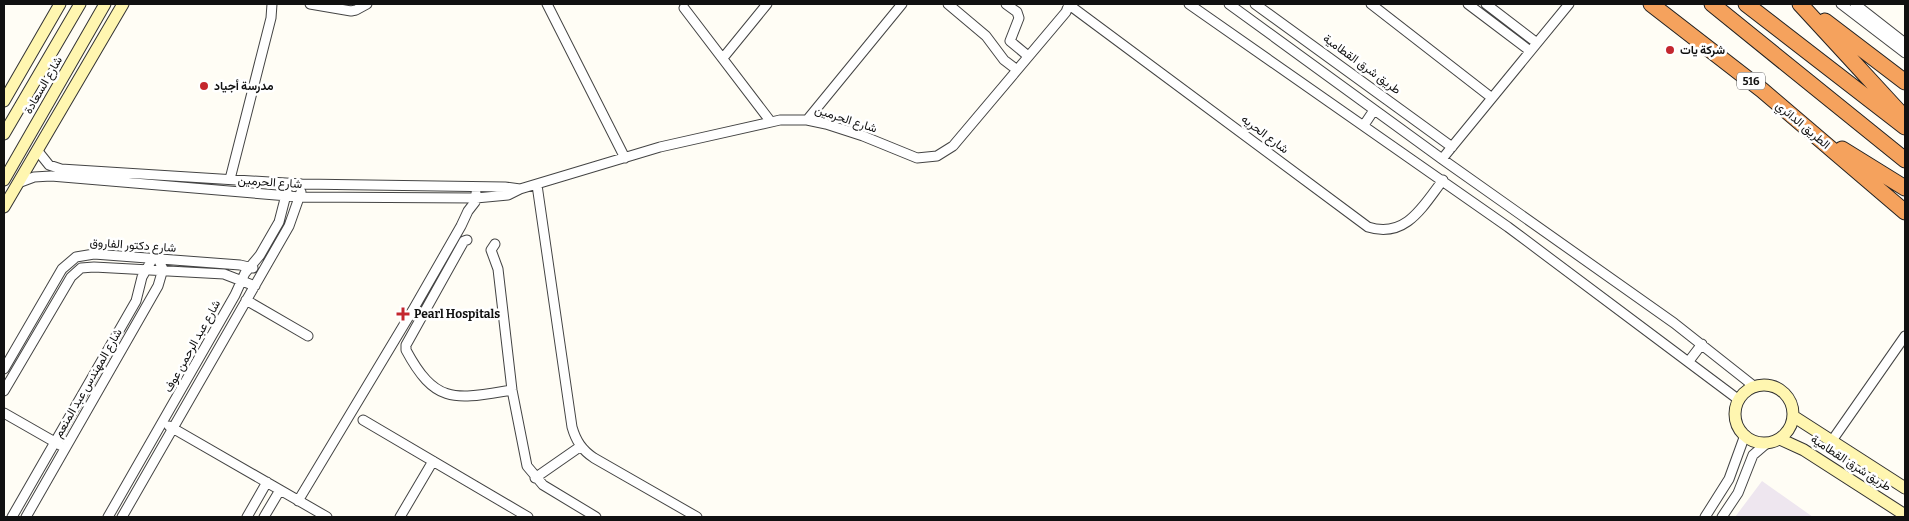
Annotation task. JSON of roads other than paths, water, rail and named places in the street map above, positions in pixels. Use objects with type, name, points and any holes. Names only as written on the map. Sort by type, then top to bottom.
[{"type":"highway","name":"الطريق الدائري","points":[[1651,4],[1818,137],[1905,212]]},
{"type":"highway","name":"516","points":[[1669,4],[1702,43]]},
{"type":"highway","points":[[1712,4],[1905,160]]},
{"type":"highway","points":[[1746,4],[1905,127]]},
{"type":"highway","points":[[1801,4],[1905,82]]},
{"type":"highway","points":[[1801,4],[1905,118]]},
{"type":"highway","name":"516","points":[[1818,137],[1858,158],[1905,188]]},
{"type":"highway","name":"516","points":[[1848,162],[1905,194]]},
{"type":"street","points":[[4,101],[60,4]]},
{"type":"street","name":"شارع السعادة","points":[[4,134],[80,4]]},
{"type":"street","name":"شارع السعادة","points":[[4,180],[105,4]]},
{"type":"street","points":[[4,207],[123,4]]},
{"type":"street","points":[[230,180],[271,18],[272,4]]},
{"type":"street","points":[[271,18],[278,4]]},
{"type":"street","points":[[310,4],[351,11],[368,4]]},
{"type":"street","points":[[547,4],[625,158]]},
{"type":"street","points":[[723,58],[767,4]]},
{"type":"street","points":[[807,120],[902,4]]},
{"type":"street","points":[[948,4],[986,36],[1004,60],[1017,70]]},
{"type":"street","points":[[1006,4],[1017,12],[1019,18],[1018,24],[1010,38],[1011,44],[1028,56]]},
{"type":"street","name":"شارع الحرمين","points":[[18,183],[34,177],[51,176],[300,197],[476,198],[508,195],[520,189],[669,144],[771,122],[807,120],[863,136],[908,156],[917,158],[937,156],[953,146],[1066,12],[1069,4]]},
{"type":"street","name":"شارع الحريه","points":[[1069,4],[1368,227],[1387,230],[1405,225],[1414,218],[1443,180]]},
{"type":"street","points":[[1190,4],[1443,180],[1739,400]]},
{"type":"street","points":[[1229,4],[1442,159],[1702,344],[1755,387]]},
{"type":"street","name":"طريق شرق القطامية","points":[[1255,4],[1452,147]]},
{"type":"street","points":[[1371,4],[1492,98]]},
{"type":"street","points":[[1468,4],[1530,51]]},
{"type":"street","points":[[1480,12],[1486,4],[1537,43]]},
{"type":"street","points":[[1442,159],[1568,4]]},
{"type":"street","points":[[1841,4],[1905,53]]},
{"type":"street","points":[[1855,4],[1905,43]]},
{"type":"street","points":[[684,8],[771,122]]},
{"type":"street","points":[[37,44],[46,62]]},
{"type":"street","points":[[62,78],[83,72]]},
{"type":"street","points":[[1364,125],[1374,110]]},
{"type":"street","name":"شارع الحرمين","points":[[37,150],[44,161],[61,169],[288,184],[464,188],[505,187],[520,189]]},
{"type":"street","name":"شارع عبد الرحمن عوف","points":[[108,517],[164,422],[241,280],[275,229],[288,184]]},
{"type":"street","name":"شارع عبد الرحمن عوف","points":[[122,517],[290,226],[300,197],[302,184]]},
{"type":"street","points":[[537,185],[572,427],[581,446],[594,458],[697,517]]},
{"type":"street","points":[[464,188],[464,198],[468,211]]},
{"type":"street","points":[[298,501],[463,223],[476,198],[476,188]]},
{"type":"street","points":[[467,240],[464,241],[406,347],[414,366],[426,382],[444,394],[465,397],[512,390]]},
{"type":"street","points":[[495,244],[491,250],[498,269],[512,390],[524,458],[535,478],[551,491],[596,517]]},
{"type":"street","name":"شارع دكتور الفاروق","points":[[4,370],[62,269],[68,262],[85,254],[250,267],[262,273]]},
{"type":"street","points":[[155,259],[162,265],[162,272]]},
{"type":"street","name":"شارع المهندس عبد المنعم","points":[[12,517],[136,300],[144,271],[155,259]]},
{"type":"street","name":"شارع دكتور الفاروق","points":[[71,277],[81,268],[88,266],[144,271],[224,274],[255,286]]},
{"type":"street","points":[[4,391],[71,277],[62,269]]},
{"type":"street","name":"شارع المهندس عبد المنعم","points":[[26,517],[158,286],[162,272]]},
{"type":"street","points":[[421,296],[430,302]]},
{"type":"street","points":[[246,300],[308,336]]},
{"type":"street","points":[[414,308],[423,314]]},
{"type":"street","points":[[1831,442],[1905,336]]},
{"type":"street","points":[[1689,362],[1702,344]]},
{"type":"street","points":[[1769,386],[1782,392],[1790,402],[1793,416],[1789,429],[1780,439],[1767,443],[1755,442],[1745,435],[1736,418],[1739,400],[1755,387],[1769,386]]},
{"type":"street","points":[[4,413],[65,448]]},
{"type":"street","name":"طريق شرق القطامية","points":[[1793,416],[1815,432],[1905,488]]},
{"type":"street","points":[[363,420],[528,517]]},
{"type":"street","points":[[164,422],[327,517]]},
{"type":"street","points":[[1804,450],[1815,432]]},
{"type":"street","points":[[1705,517],[1729,479],[1745,435]]},
{"type":"street","name":"طريق شرق القطامية","points":[[1780,439],[1804,450],[1905,515]]},
{"type":"street","points":[[1722,517],[1738,493],[1753,455],[1767,443]]},
{"type":"street","points":[[535,478],[581,446]]},
{"type":"street","points":[[400,517],[433,461]]},
{"type":"street","points":[[247,517],[267,482]]},
{"type":"street","points":[[264,517],[280,490]]},
{"type":"place","name":"شركة يات","points":[[1670,50]]},
{"type":"place","name":"مدرسة أجياد","points":[[204,86]]},
{"type":"place","name":"Pearl Hospitals","points":[[403,314]]}]
